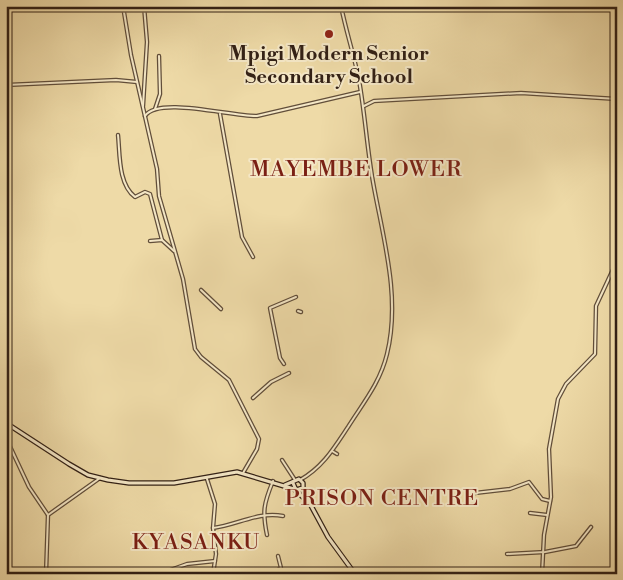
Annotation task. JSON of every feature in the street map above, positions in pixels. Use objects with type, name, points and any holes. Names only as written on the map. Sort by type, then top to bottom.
[{"type":"main road","points":[[6,423],[88,475],[134,483],[174,483],[207,479],[227,472],[242,473],[295,489],[309,502]]},
{"type":"main road","points":[[285,485],[302,481],[302,489],[328,537],[355,574]]},
{"type":"main road","points":[[294,482],[295,489]]},
{"type":"main road","points":[[295,489],[302,489]]},
{"type":"street","points":[[123,6],[137,82],[157,169],[159,196],[183,280],[196,349],[201,357],[228,380],[261,443],[242,473]]},
{"type":"street","points":[[143,108],[146,42],[144,6]]},
{"type":"street","points":[[302,481],[314,472],[332,451],[378,382],[388,353],[390,335],[390,278],[368,154],[363,106],[341,6]]},
{"type":"street","points":[[145,116],[155,108],[160,94],[159,56]]},
{"type":"street","points":[[6,85],[116,80],[137,82]]},
{"type":"street","points":[[155,108],[176,107],[240,117],[264,116],[360,92]]},
{"type":"street","points":[[363,106],[374,101],[521,93],[617,99]]},
{"type":"street","points":[[220,114],[242,237],[253,257]]},
{"type":"street","points":[[118,135],[122,170],[127,187],[135,197],[145,192],[150,194],[158,234],[175,251]]},
{"type":"street","points":[[150,241],[162,240]]},
{"type":"street","points":[[542,574],[543,551],[550,501],[549,449],[558,399],[566,384],[594,354],[596,306],[617,261]]},
{"type":"street","points":[[201,290],[221,309]]},
{"type":"street","points":[[284,364],[278,351],[270,308],[296,297]]},
{"type":"street","points":[[253,398],[271,382],[289,373]]},
{"type":"street","points":[[6,438],[29,487],[48,515],[46,574]]},
{"type":"street","points":[[332,451],[337,454]]},
{"type":"street","points":[[282,460],[294,482]]},
{"type":"street","points":[[48,515],[100,478]]},
{"type":"street","points":[[207,479],[215,504],[212,528],[216,551],[213,574]]},
{"type":"street","points":[[267,535],[262,514],[264,502],[273,481]]},
{"type":"street","points":[[475,493],[510,489],[529,482],[542,499],[550,501]]},
{"type":"street","points":[[530,513],[548,515]]},
{"type":"street","points":[[212,528],[233,525],[262,514],[284,516]]},
{"type":"street","points":[[507,554],[576,546],[591,527]]},
{"type":"street","points":[[271,574],[281,568],[278,556]]},
{"type":"street","points":[[150,574],[162,573],[187,564],[215,561]]},
{"type":"street","points":[[133,572],[138,574]]},
{"type":"place","name":"Mpigi Modern Senior Secondary School","points":[[329,34]]},
{"type":"district","name":"MAYEMBE LOWER","points":[[356,169]]},
{"type":"district","name":"PRISON CENTRE","points":[[382,498]]},
{"type":"district","name":"KYASANKU","points":[[196,542]]}]
